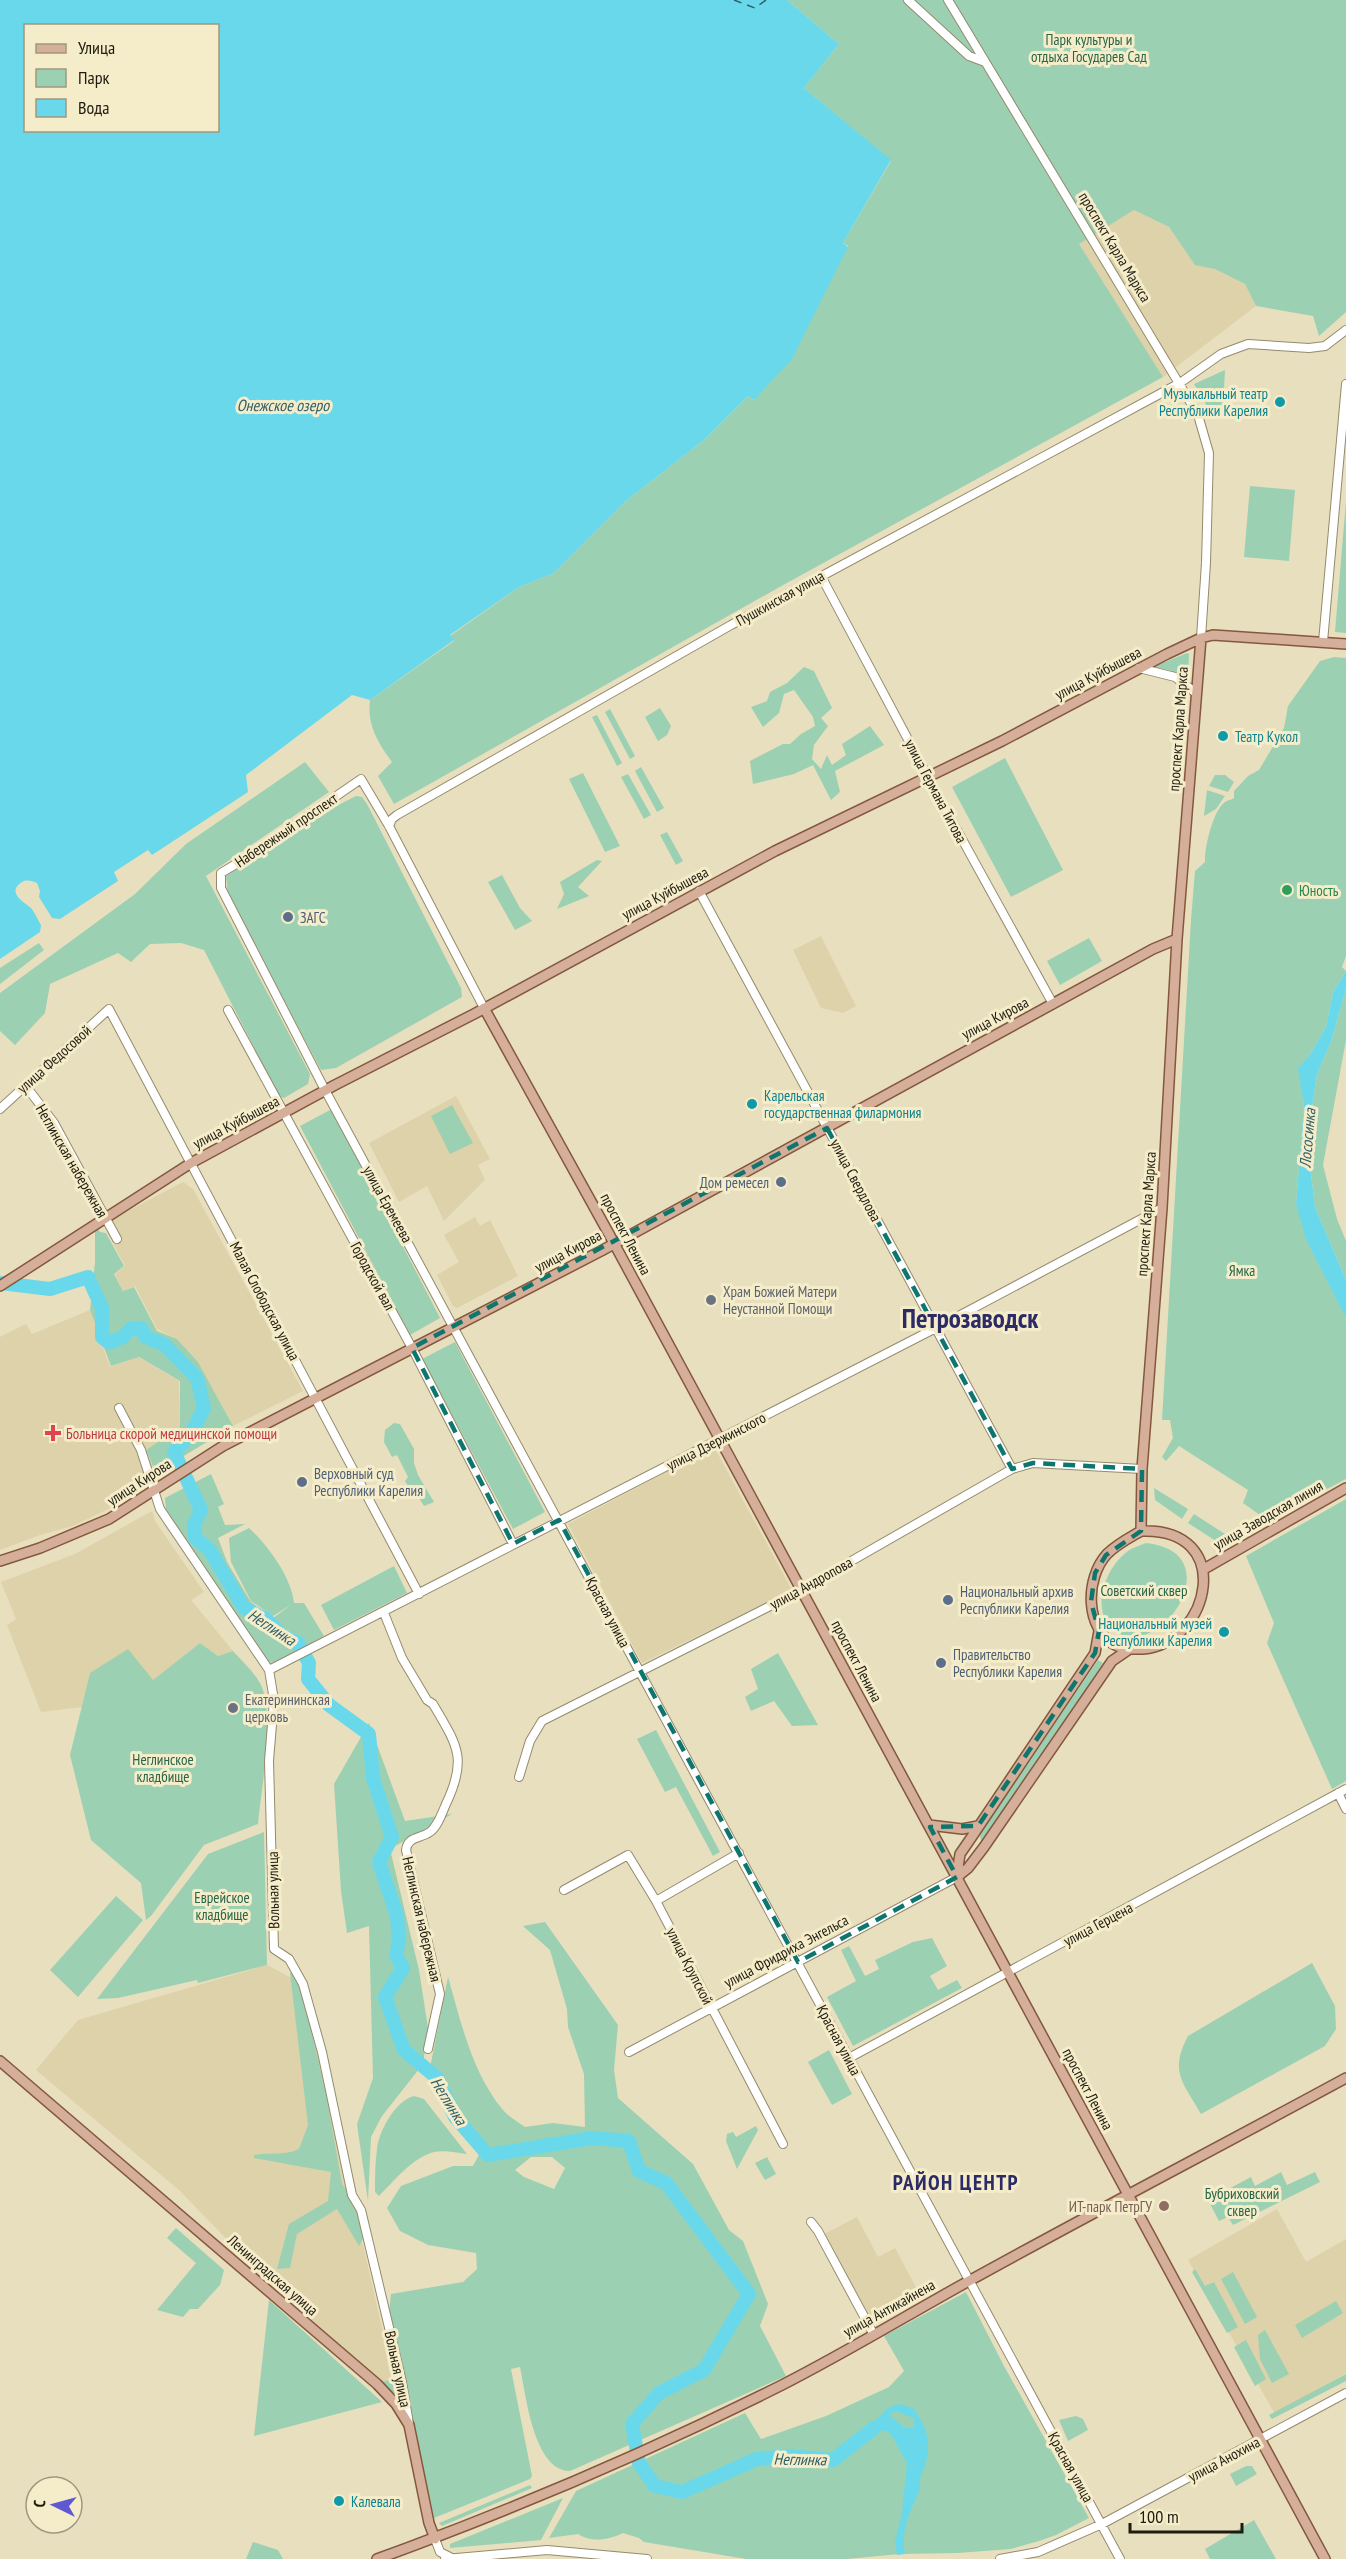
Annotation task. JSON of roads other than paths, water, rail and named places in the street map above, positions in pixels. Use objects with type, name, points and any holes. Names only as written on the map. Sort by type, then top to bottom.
[{"type":"main road","name":"улица Куйбышева","points":[[0,1286],[191,1163],[325,1090],[484,1008],[775,851],[929,778],[1201,638],[1213,635],[1346,644]]},
{"type":"main road","name":"проспект Карла Маркса","points":[[1141,1531],[1142,1469],[1162,1208],[1177,939],[1201,638]]},
{"type":"main road","name":"улица Кирова","points":[[0,1561],[40,1548],[109,1519],[233,1441],[317,1400],[412,1348],[614,1244],[1153,949],[1177,939]]},
{"type":"main road","name":"проспект Ленина","points":[[484,1008],[720,1439],[1325,2559]]},
{"type":"main road","name":"улица Заводская линия","points":[[1204,1569],[1346,1488]]},
{"type":"main road","points":[[1141,1531],[1159,1531],[1180,1538],[1195,1550],[1204,1569],[1204,1582],[1197,1605],[1181,1633],[1171,1641],[1155,1648],[1128,1650],[1117,1646],[1100,1631],[1093,1617],[1091,1602],[1095,1574],[1106,1555],[1122,1542],[1141,1531]]},
{"type":"main road","points":[[957,1877],[957,1863],[971,1838],[1095,1653],[1100,1631]]},
{"type":"main road","name":"улица Фридриха Энгельса","points":[[957,1877],[968,1868],[984,1847],[1112,1660],[1128,1650]]},
{"type":"main road","points":[[929,1825],[962,1829],[978,1826]]},
{"type":"main road","points":[[971,1838],[976,1846],[984,1847]]},
{"type":"main road","points":[[0,2074],[3,2063]]},
{"type":"main road","name":"Ленинградская улица","points":[[3,2063],[377,2384],[396,2404],[409,2425],[429,2523],[435,2539]]},
{"type":"main road","name":"улица Антикайнена","points":[[376,2559],[435,2539],[608,2466],[783,2384],[1346,2078]]},
{"type":"street","points":[[908,0],[969,56],[985,62]]},
{"type":"street","name":"проспект Карла Маркса","points":[[948,0],[1198,415],[1209,453],[1201,638]]},
{"type":"street","name":"Пушкинская улица","points":[[389,825],[398,815],[821,576],[1180,382],[1221,354],[1248,344],[1310,348],[1325,346],[1346,330]]},
{"type":"street","points":[[1323,642],[1346,384]]},
{"type":"street","name":"улица Германа Титова","points":[[821,576],[1053,1004]]},
{"type":"street","points":[[1139,668],[1175,677],[1196,693]]},
{"type":"street","name":"проспект Ленина","points":[[361,779],[389,825],[389,830],[484,1008]]},
{"type":"street","name":"Набережный проспект","points":[[220,885],[221,873],[361,779]]},
{"type":"street","name":"улица Еремеева","points":[[220,885],[325,1090],[560,1520]]},
{"type":"street","name":"улица Свердлова","points":[[699,891],[1012,1469]]},
{"type":"street","name":"улица Федосовой","points":[[0,1109],[109,1009]]},
{"type":"street","name":"Малая Слободская улица","points":[[109,1009],[419,1594]]},
{"type":"street","name":"Городской вал","points":[[228,1010],[412,1348],[510,1546]]},
{"type":"street","name":"Неглинская набережная","points":[[25,1085],[54,1123],[117,1239]]},
{"type":"street","name":"улица Дзержинского","points":[[269,1670],[314,1649],[560,1520],[936,1328],[1162,1208]]},
{"type":"street","name":"Вольная улица","points":[[119,1408],[141,1450],[160,1509],[269,1670],[274,1700],[269,1761],[274,1949],[289,1959],[303,1984],[321,2052],[350,2186],[363,2220],[402,2382],[409,2425]]},
{"type":"street","name":"улица Андропова","points":[[519,1777],[530,1742],[542,1721],[801,1590],[1012,1469],[1033,1463],[1142,1469]]},
{"type":"street","name":"Красная улица","points":[[560,1520],[639,1671],[1120,2559]]},
{"type":"street","name":"Неглинская набережная","points":[[384,1613],[402,1658],[427,1700],[434,1704],[457,1745],[459,1769],[453,1790],[435,1827],[429,1833],[410,1840],[406,1844],[440,1994],[428,2049]]},
{"type":"street","name":"улица Герцена","points":[[849,2058],[1346,1789]]},
{"type":"street","points":[[1338,1793],[1346,1809]]},
{"type":"street","points":[[656,1901],[739,1853]]},
{"type":"street","name":"улица Крупской","points":[[564,1890],[628,1855],[656,1901],[783,2144]]},
{"type":"street","name":"улица Фридриха Энгельса","points":[[629,2052],[957,1877]]},
{"type":"street","points":[[811,2222],[874,2335]]},
{"type":"street","name":"улица Анохина","points":[[1000,2559],[1038,2552],[1102,2524],[1346,2392]]},
{"type":"street","name":"Ленинградская улица","points":[[435,2539],[440,2552],[448,2558]]},
{"type":"street","points":[[448,2558],[547,2550],[647,2559]]},
{"type":"street","points":[[547,2550],[547,2559]]},
{"type":"water","name":"Онежское озеро","points":[[0,0],[787,0],[839,44],[804,88],[891,160],[843,243],[848,247],[792,359],[754,400],[748,396],[705,439],[626,501],[554,573],[519,587],[450,635],[454,640],[370,700],[352,695],[246,775],[248,792],[152,855],[148,850],[114,872],[118,881],[60,919],[52,918],[39,897],[40,891],[37,883],[28,880],[22,882],[17,886],[16,894],[34,912],[41,925],[40,932],[0,959]]},
{"type":"water","name":"Лососинка","points":[[1346,971],[1346,989],[1331,1042],[1317,1074],[1307,1142],[1315,1207],[1346,1280],[1346,1318],[1306,1239],[1296,1204],[1304,1107],[1298,1068],[1309,1056],[1326,1027],[1333,992]]},
{"type":"water","points":[[899,2404],[913,2408],[923,2424],[928,2439],[919,2491],[905,2529],[905,2554],[897,2555],[895,2542],[902,2513],[907,2463],[891,2434],[883,2430],[859,2440],[861,2435],[888,2408]],"holes":[[[897,2411],[915,2419],[913,2428],[905,2428],[890,2416],[892,2412]]]},
{"type":"waterway","name":"Неглинка","points":[[0,1283],[50,1289],[88,1277],[102,1308],[102,1337],[109,1343],[123,1337],[130,1329],[141,1328],[146,1337],[165,1345],[197,1378],[204,1408],[191,1434],[174,1452],[201,1510],[194,1525],[195,1538],[209,1549],[244,1608],[266,1619],[282,1636],[298,1643],[309,1663],[308,1679],[329,1705],[369,1734],[373,1778],[392,1837],[379,1862],[397,1916],[399,1940],[396,1955],[403,1968],[385,1997],[404,2050],[437,2078],[455,2117],[488,2155],[592,2138],[629,2141],[639,2171],[666,2183],[749,2294],[704,2370],[659,2393],[632,2424],[639,2463],[655,2486],[682,2492],[757,2459],[790,2456],[833,2460],[874,2428]]},
{"type":"place","name":"Музыкальный театр Республики Карелия","points":[[1280,402]]},
{"type":"place","name":"Театр Кукол","points":[[1223,736]]},
{"type":"place","name":"Юность","points":[[1287,890]]},
{"type":"place","name":"ЗАГС","points":[[288,917]]},
{"type":"place","name":"Карельская государственная филармония","points":[[752,1104]]},
{"type":"place","name":"Дом ремесел","points":[[781,1182]]},
{"type":"place","name":"Храм Божией Матери Неустанной Помощи","points":[[711,1300]]},
{"type":"place","name":"Больница скорой медицинской помощи","points":[[53,1433]]},
{"type":"place","name":"Верховный суд Республики Карелия","points":[[302,1482]]},
{"type":"place","name":"Национальный архив Республики Карелия","points":[[948,1600]]},
{"type":"place","name":"Национальный музей Республики Карелия","points":[[1224,1632]]},
{"type":"place","name":"Правительство Республики Карелия","points":[[941,1663]]},
{"type":"place","name":"Екатерининская церковь","points":[[233,1708]]},
{"type":"place","name":"ИТ-парк ПетрГУ","points":[[1164,2206]]},
{"type":"place","name":"Калевала","points":[[339,2501]]},
{"type":"district","name":"Петрозаводск","points":[[970,1318]]},
{"type":"district","name":"РАЙОН ЦЕНТР","points":[[956,2182]]},
{"type":"park label","name":"Парк культуры и отдыха Государев Сад","points":[[1089,48]]},
{"type":"park label","name":"Ямка","points":[[1242,1270]]},
{"type":"park label","name":"Советский сквер","points":[[1144,1590]]},
{"type":"park label","name":"Неглинское кладбище","points":[[163,1768]]},
{"type":"park label","name":"Еврейское кладбище","points":[[222,1906]]},
{"type":"park label","name":"Бубриховский сквер","points":[[1242,2202]]}]
